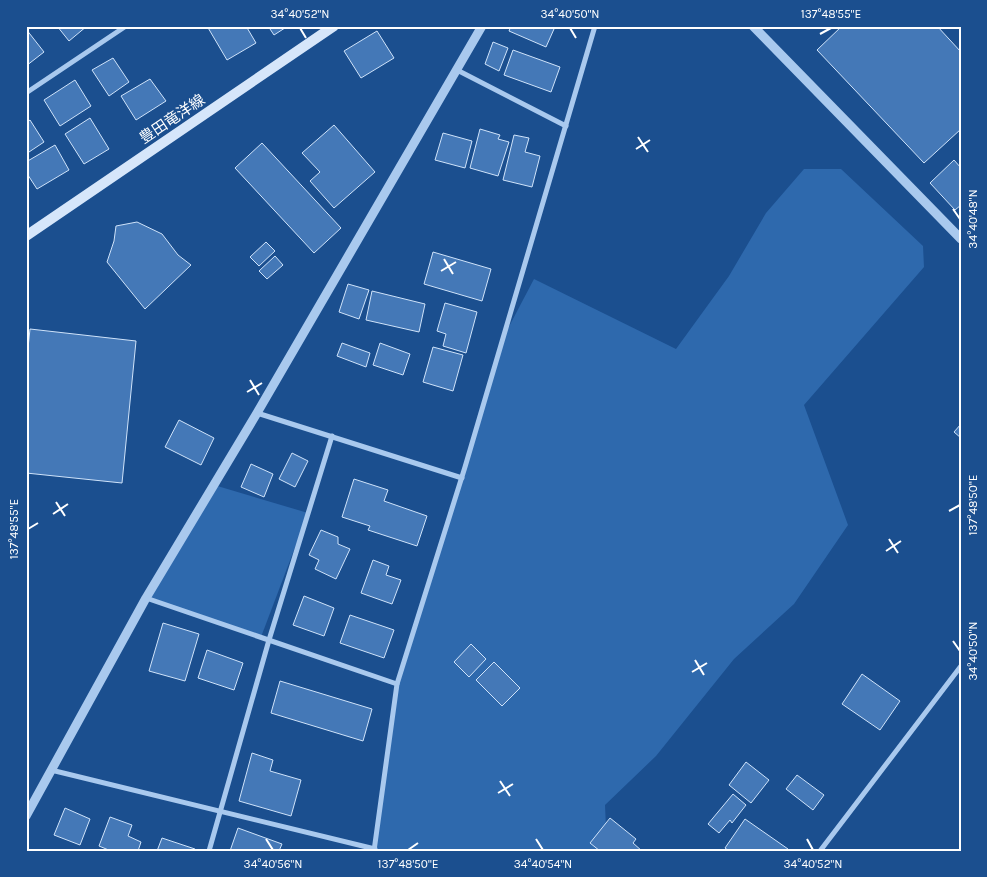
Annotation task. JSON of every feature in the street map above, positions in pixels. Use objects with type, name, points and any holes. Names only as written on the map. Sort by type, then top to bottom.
[{"type":"main road","name":"豊田竜洋線","points":[[26,236],[334,26]]},
{"type":"street","points":[[26,93],[126,26]]},
{"type":"street","points":[[26,816],[146,598],[257,413],[482,26]]},
{"type":"street","points":[[51,770],[374,850],[397,684],[462,478],[595,26]]},
{"type":"street","points":[[753,26],[961,239]]},
{"type":"street","points":[[457,70],[566,126]]},
{"type":"street","points":[[257,413],[462,478]]},
{"type":"street","points":[[209,851],[269,640],[332,436]]},
{"type":"street","points":[[146,598],[397,684]]},
{"type":"street","points":[[820,851],[961,666]]},
{"type":"shaded area","points":[[804,169],[841,169],[923,246],[924,267],[804,405],[848,525],[794,604],[734,659],[656,756],[605,805],[607,851],[374,851],[397,684],[504,336],[534,279],[676,349],[729,276],[766,213]]},
{"type":"shaded area","points":[[214,485],[308,513],[261,637],[146,598]]},
{"type":"building","points":[[57,26],[87,26],[69,41]]},
{"type":"building","points":[[207,26],[246,26],[256,43],[227,60]]},
{"type":"building","points":[[268,26],[288,26],[274,35]]},
{"type":"building","points":[[511,26],[548,26],[554,29],[546,47],[509,31]]},
{"type":"building","points":[[842,26],[937,26],[961,52],[961,129],[924,163],[817,50]]},
{"type":"building","points":[[26,29],[44,52],[26,66]]},
{"type":"building","points":[[377,31],[394,58],[361,78],[344,51]]},
{"type":"building","points":[[493,42],[508,48],[499,71],[485,64]]},
{"type":"building","points":[[513,50],[560,67],[551,92],[504,75]]},
{"type":"building","points":[[113,58],[129,82],[109,96],[92,70]]},
{"type":"building","points":[[150,79],[166,101],[136,120],[121,96]]},
{"type":"building","points":[[75,80],[91,106],[60,126],[44,100]]},
{"type":"building","points":[[90,118],[109,149],[84,164],[65,134]]},
{"type":"building","points":[[30,120],[44,142],[26,154],[26,123]]},
{"type":"building","points":[[334,125],[375,172],[334,208],[310,181],[320,172],[302,153]]},
{"type":"building","points":[[480,129],[500,135],[498,139],[509,142],[498,176],[470,168]]},
{"type":"building","points":[[443,133],[472,141],[465,168],[435,160]]},
{"type":"building","points":[[514,135],[529,138],[525,152],[540,156],[532,187],[503,180]]},
{"type":"building","points":[[262,143],[341,228],[314,253],[235,168]]},
{"type":"building","points":[[55,145],[69,170],[37,189],[26,172],[26,162]]},
{"type":"building","points":[[954,160],[961,168],[961,205],[955,210],[930,183]]},
{"type":"building","points":[[137,222],[162,234],[178,255],[191,265],[145,309],[107,262],[114,241],[116,226]]},
{"type":"building","points":[[266,242],[275,251],[259,266],[250,257]]},
{"type":"building","points":[[433,252],[491,269],[482,301],[424,284]]},
{"type":"building","points":[[275,256],[283,265],[267,279],[259,271]]},
{"type":"building","points":[[348,284],[369,290],[359,319],[339,312]]},
{"type":"building","points":[[372,291],[425,304],[419,332],[366,320]]},
{"type":"building","points":[[445,303],[477,312],[466,353],[443,346],[446,334],[437,331]]},
{"type":"building","points":[[30,329],[136,341],[122,483],[26,473],[26,367]]},
{"type":"building","points":[[342,343],[370,353],[366,367],[337,356]]},
{"type":"building","points":[[380,343],[410,354],[403,375],[373,365]]},
{"type":"building","points":[[433,347],[463,355],[453,391],[423,382]]},
{"type":"building","points":[[179,420],[214,438],[201,465],[165,447]]},
{"type":"building","points":[[961,424],[961,438],[954,432]]},
{"type":"building","points":[[292,453],[308,461],[295,487],[279,479]]},
{"type":"building","points":[[251,464],[273,474],[264,497],[241,487]]},
{"type":"building","points":[[354,479],[388,490],[384,501],[427,516],[417,546],[368,530],[370,526],[342,517]]},
{"type":"building","points":[[321,530],[338,537],[338,544],[350,549],[336,579],[315,569],[319,560],[309,555]]},
{"type":"building","points":[[373,560],[389,566],[386,575],[401,580],[392,604],[361,593]]},
{"type":"building","points":[[304,596],[334,608],[324,636],[293,625]]},
{"type":"building","points":[[350,615],[394,630],[384,658],[340,643]]},
{"type":"building","points":[[163,623],[199,634],[185,681],[149,671]]},
{"type":"building","points":[[471,644],[486,659],[469,677],[454,662]]},
{"type":"building","points":[[207,650],[243,663],[234,690],[198,678]]},
{"type":"building","points":[[494,662],[520,688],[502,706],[476,680]]},
{"type":"building","points":[[862,674],[900,701],[880,730],[842,704]]},
{"type":"building","points":[[280,681],[372,709],[363,741],[271,713]]},
{"type":"building","points":[[252,753],[273,760],[270,771],[301,780],[291,816],[239,801]]},
{"type":"building","points":[[746,762],[769,780],[751,803],[729,785]]},
{"type":"building","points":[[797,775],[824,795],[813,810],[786,789]]},
{"type":"building","points":[[733,794],[746,805],[732,823],[730,820],[719,833],[708,824]]},
{"type":"building","points":[[65,808],[90,819],[80,845],[54,835]]},
{"type":"building","points":[[110,817],[132,825],[128,836],[141,842],[138,851],[111,851],[99,846]]},
{"type":"building","points":[[610,818],[636,839],[633,843],[642,851],[600,851],[590,843]]},
{"type":"building","points":[[745,819],[788,849],[787,851],[729,851],[725,848]]},
{"type":"building","points":[[238,828],[282,844],[279,851],[230,851]]},
{"type":"building","points":[[162,838],[195,849],[194,851],[157,851]]}]
